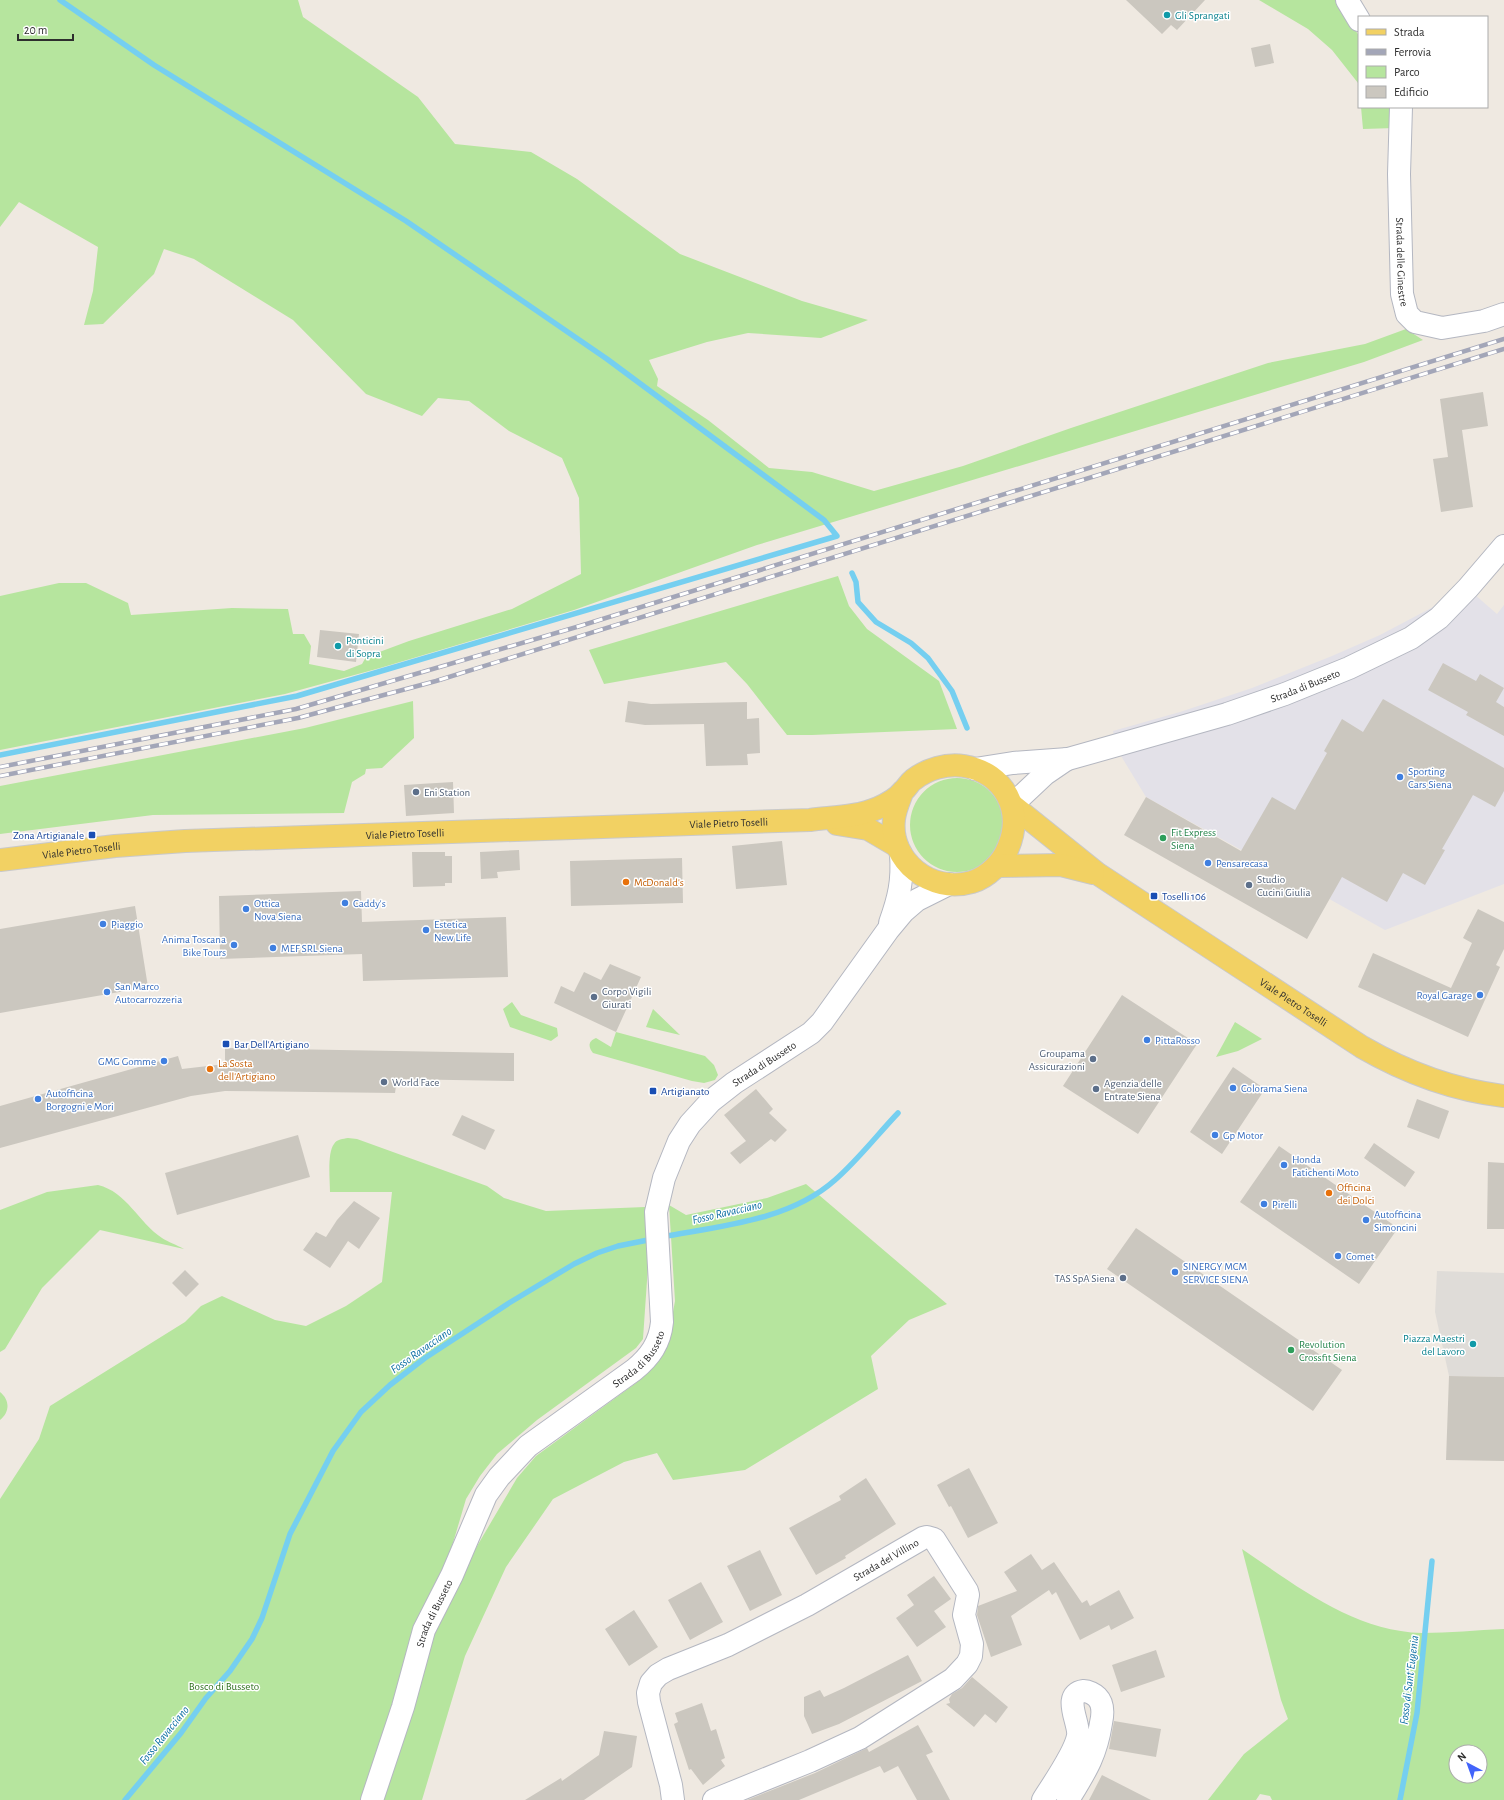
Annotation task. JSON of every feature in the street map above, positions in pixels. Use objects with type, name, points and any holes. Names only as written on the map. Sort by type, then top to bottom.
[{"type":"main road","name":"Viale Pietro Toselli","points":[[0,860],[115,846],[186,841],[810,820],[866,813],[886,805],[902,793],[913,780],[928,770],[945,766],[963,766],[975,769],[994,780],[1003,789],[1012,805],[1015,819],[1013,835],[1005,855],[997,866],[984,877],[972,882],[949,884],[934,881],[924,876],[911,867],[899,850],[894,831],[894,819],[902,793]]},
{"type":"main road","name":"Viale Pietro Toselli","points":[[1012,805],[1098,874],[1376,1055],[1405,1070],[1443,1084],[1504,1096]]},
{"type":"main road","name":"Viale Pietro Toselli","points":[[810,820],[868,829],[899,850]]},
{"type":"main road","name":"Viale Pietro Toselli","points":[[997,866],[1061,866],[1098,874]]},
{"type":"street","points":[[1347,0],[1358,18]]},
{"type":"street","name":"Strada delle Ginestre","points":[[1401,108],[1399,174],[1402,294],[1407,314],[1415,322],[1442,328],[1484,321],[1504,314]]},
{"type":"street","name":"Strada di Busseto","points":[[975,769],[1013,763],[1068,759],[1251,706],[1315,683],[1380,655],[1420,633],[1439,618],[1468,588],[1504,546]]},
{"type":"street","name":"Strada di Busseto","points":[[1012,805],[1045,774],[1068,759]]},
{"type":"street","name":"Strada di Busseto","points":[[888,930],[900,892],[902,876],[899,850]]},
{"type":"street","name":"Strada di Busseto","points":[[372,1800],[403,1707],[424,1630],[452,1575],[486,1495],[499,1477],[528,1446],[634,1370],[648,1358],[656,1345],[661,1333],[662,1322],[656,1218],[660,1192],[674,1151],[690,1124],[711,1101],[734,1083],[811,1033],[822,1022],[888,930],[903,912],[917,900],[949,884]]},
{"type":"street","name":"Strada del Villino","points":[[672,1800],[671,1785],[649,1702],[648,1693],[651,1683],[658,1675],[668,1669],[728,1645],[800,1608],[923,1538],[930,1537],[937,1542],[968,1590],[964,1615],[972,1650],[971,1656],[960,1672],[945,1686],[860,1738],[826,1754],[714,1800]]},
{"type":"street","points":[[1044,1800],[1078,1736],[1078,1729],[1072,1704],[1073,1699],[1081,1692],[1088,1692],[1098,1698],[1102,1705],[1100,1733],[1097,1748],[1088,1768],[1068,1800]]},
{"type":"shaded area","points":[[1474,594],[1497,614],[1504,605],[1504,884],[1385,930],[1146,797],[1118,751],[1113,731],[1180,712],[1252,688],[1380,635],[1435,606]]},
{"type":"shaded area","name":"Piazza Maestri del Lavoro","points":[[1437,1271],[1504,1273],[1504,1377],[1449,1376],[1435,1312]]},
{"type":"green space","points":[[0,0],[298,0],[303,17],[418,97],[455,144],[531,152],[577,179],[680,254],[802,301],[868,320],[821,338],[748,333],[707,342],[649,360],[658,379],[657,386],[708,420],[769,468],[812,472],[874,491],[963,466],[1071,428],[1268,363],[1365,344],[1406,329],[1423,340],[1364,362],[757,545],[574,610],[380,668],[285,694],[0,750],[0,596],[59,583],[86,583],[128,603],[131,615],[232,608],[288,609],[293,634],[304,634],[311,646],[309,664],[344,671],[362,664],[366,657],[409,641],[512,609],[581,574],[579,498],[562,458],[509,431],[469,401],[438,398],[422,416],[366,394],[293,320],[194,259],[164,249],[154,274],[103,324],[84,325],[93,291],[98,247],[19,202],[0,227]]},
{"type":"green space","points":[[1259,0],[1337,0],[1358,34],[1358,83],[1332,50],[1308,29]]},
{"type":"green space","points":[[1361,108],[1393,108],[1395,128],[1363,129]]},
{"type":"green space","points":[[838,576],[849,606],[867,629],[939,681],[957,729],[787,735],[747,684],[726,662],[604,684],[589,650]]},
{"type":"green space","points":[[413,701],[414,738],[382,768],[366,769],[365,774],[352,782],[344,813],[153,815],[0,834],[0,786],[305,728]]},
{"type":"green space","points":[[957,778],[975,782],[990,792],[1000,807],[1004,825],[1000,843],[990,858],[975,868],[957,872],[939,868],[924,858],[914,843],[910,825],[914,807],[924,792],[939,782]]},
{"type":"green space","points":[[512,1002],[521,1015],[557,1028],[558,1036],[551,1041],[510,1027],[503,1009]]},
{"type":"green space","points":[[653,1009],[680,1035],[646,1027]]},
{"type":"green space","points":[[1235,1022],[1262,1039],[1238,1051],[1216,1057]]},
{"type":"green space","points":[[616,1032],[705,1056],[714,1065],[718,1075],[715,1080],[704,1083],[692,1081],[593,1053],[590,1049],[591,1041],[596,1038],[611,1047]]},
{"type":"green space","name":"Bosco di Busseto","points":[[348,1138],[357,1139],[487,1186],[504,1198],[546,1211],[645,1207],[648,1266],[643,1339],[636,1348],[537,1420],[497,1454],[480,1476],[466,1499],[450,1553],[473,1553],[517,1478],[536,1456],[636,1383],[657,1359],[668,1339],[675,1301],[669,1205],[686,1215],[767,1198],[806,1184],[947,1304],[909,1320],[871,1356],[878,1389],[745,1470],[673,1480],[657,1453],[624,1462],[553,1499],[506,1567],[465,1656],[422,1800],[0,1800],[0,1499],[39,1439],[50,1406],[185,1322],[201,1306],[222,1296],[275,1320],[306,1326],[346,1306],[382,1282],[392,1192],[330,1192],[329,1174],[330,1154],[332,1148],[337,1141]]},
{"type":"green space","points":[[98,1185],[117,1194],[162,1238],[184,1249],[100,1230],[42,1288],[5,1349],[0,1352],[0,1210],[47,1192]]},
{"type":"green space","points":[[0,1392],[6,1399],[8,1406],[6,1413],[0,1420]]},
{"type":"green space","points":[[1242,1549],[1327,1604],[1372,1624],[1397,1630],[1422,1633],[1504,1629],[1504,1800],[1272,1800],[1270,1796],[1260,1794],[1256,1800],[1208,1800],[1244,1754],[1288,1719],[1281,1700]]},
{"type":"building","name":"Gli Sprangati","points":[[1126,0],[1205,0],[1177,30],[1171,25],[1162,34]]},
{"type":"building","points":[[1270,44],[1274,63],[1255,67],[1251,48]]},
{"type":"building","points":[[1483,392],[1488,426],[1462,430],[1473,507],[1441,512],[1433,459],[1448,457],[1440,399]]},
{"type":"building","name":"Ponticini di Sopra","points":[[320,630],[359,634],[356,662],[317,657]]},
{"type":"building","points":[[1443,663],[1476,681],[1480,674],[1504,688],[1496,702],[1504,707],[1504,736],[1466,715],[1468,712],[1428,690]]},
{"type":"building","points":[[1383,699],[1504,768],[1504,791],[1495,807],[1473,795],[1442,849],[1445,850],[1425,885],[1403,873],[1387,902],[1342,877],[1307,939],[1124,835],[1146,797],[1241,851],[1272,797],[1295,810],[1327,753],[1324,751],[1342,719],[1363,732]]},
{"type":"building","points":[[628,701],[651,704],[747,702],[747,719],[759,718],[760,753],[747,754],[748,765],[706,766],[704,724],[645,725],[625,722]]},
{"type":"building","points":[[453,782],[454,813],[406,816],[404,785]]},
{"type":"building","points":[[782,841],[787,885],[736,889],[732,846]]},
{"type":"building","points":[[519,850],[520,870],[497,872],[498,878],[481,879],[480,852]]},
{"type":"building","points":[[412,852],[445,852],[445,856],[452,856],[452,883],[445,883],[445,886],[413,887]]},
{"type":"building","name":"McDonald's","points":[[682,858],[683,903],[571,906],[570,861]]},
{"type":"building","points":[[361,891],[362,922],[506,917],[508,977],[363,981],[362,954],[220,959],[219,896]]},
{"type":"building","points":[[135,906],[148,987],[0,1013],[0,929]]},
{"type":"building","points":[[1478,909],[1504,922],[1504,949],[1496,965],[1500,967],[1468,1037],[1358,987],[1373,953],[1451,988],[1472,943],[1463,938]]},
{"type":"building","name":"Corpo Vigili Giurati","points":[[610,964],[641,977],[616,1032],[554,1003],[561,986],[574,992],[584,972],[601,980]]},
{"type":"building","points":[[1122,995],[1197,1044],[1138,1134],[1063,1086]]},
{"type":"building","points":[[225,1048],[514,1053],[514,1081],[397,1079],[395,1093],[225,1091],[191,1096],[0,1148],[0,1106],[178,1056],[182,1069],[225,1064]]},
{"type":"building","points":[[1233,1067],[1265,1089],[1222,1154],[1190,1132]]},
{"type":"building","points":[[756,1089],[773,1109],[769,1113],[787,1130],[775,1142],[771,1139],[740,1164],[730,1153],[746,1141],[724,1115]]},
{"type":"building","points":[[1417,1099],[1449,1111],[1439,1139],[1407,1127]]},
{"type":"building","points":[[462,1115],[495,1130],[485,1150],[452,1135]]},
{"type":"building","points":[[298,1135],[310,1177],[177,1215],[165,1173]]},
{"type":"building","points":[[1374,1143],[1415,1172],[1405,1187],[1364,1158]]},
{"type":"building","points":[[1279,1146],[1398,1228],[1359,1284],[1240,1202]]},
{"type":"building","points":[[1488,1162],[1504,1163],[1504,1229],[1487,1229]]},
{"type":"building","points":[[354,1201],[380,1218],[359,1249],[348,1241],[330,1268],[303,1250],[316,1232],[326,1237],[337,1220]]},
{"type":"building","points":[[1136,1228],[1342,1370],[1313,1411],[1107,1269]]},
{"type":"building","points":[[185,1270],[199,1284],[186,1297],[172,1283]]},
{"type":"building","points":[[1449,1376],[1504,1377],[1504,1461],[1446,1460]]},
{"type":"building","points":[[969,1468],[998,1523],[968,1538],[951,1506],[949,1507],[937,1485]]},
{"type":"building","points":[[866,1478],[896,1524],[845,1556],[846,1558],[816,1575],[789,1528],[841,1500],[839,1496]]},
{"type":"building","points":[[760,1550],[782,1595],[750,1611],[727,1566]]},
{"type":"building","points":[[1031,1554],[1042,1570],[1054,1562],[1082,1603],[1087,1600],[1090,1606],[1119,1590],[1134,1618],[1111,1630],[1109,1625],[1080,1640],[1056,1592],[1052,1595],[1049,1590],[1011,1616],[1022,1645],[991,1657],[977,1615],[978,1606],[1017,1591],[1004,1572]]},
{"type":"building","points":[[934,1576],[951,1599],[934,1611],[946,1627],[917,1647],[896,1618],[914,1605],[907,1595]]},
{"type":"building","points":[[701,1582],[723,1622],[690,1640],[668,1600]]},
{"type":"building","points":[[634,1610],[658,1647],[629,1666],[605,1629]]},
{"type":"building","points":[[1156,1650],[1165,1677],[1121,1692],[1112,1665]]},
{"type":"building","points":[[908,1655],[922,1681],[839,1724],[812,1734],[804,1716],[804,1697],[820,1690],[824,1697]]},
{"type":"building","points":[[972,1677],[1008,1707],[996,1723],[985,1714],[974,1727],[946,1704],[950,1703],[949,1699],[952,1694],[962,1688]]},
{"type":"building","points":[[702,1703],[711,1731],[716,1729],[725,1758],[721,1760],[725,1766],[703,1785],[691,1769],[689,1770],[674,1724],[678,1722],[675,1713]]},
{"type":"building","points":[[1114,1721],[1161,1729],[1156,1757],[1109,1749]]},
{"type":"building","points":[[918,1725],[933,1752],[926,1755],[950,1800],[917,1800],[898,1766],[884,1773],[880,1766],[799,1800],[747,1800],[815,1773],[867,1748],[869,1752]]},
{"type":"building","points":[[604,1731],[637,1736],[632,1767],[584,1800],[525,1800],[561,1778],[562,1781],[599,1755]]},
{"type":"building","points":[[1102,1775],[1151,1800],[1089,1800]]},
{"type":"waterway","points":[[0,755],[297,696],[837,536],[824,520],[607,359],[406,221],[154,65],[60,0]]},
{"type":"waterway","points":[[852,573],[856,582],[858,602],[876,622],[911,643],[928,658],[952,691],[967,728]]},
{"type":"waterway","name":"Fosso Ravacciano","points":[[661,1237],[753,1220],[797,1205],[817,1194],[835,1180],[860,1156],[898,1113]]},
{"type":"waterway","name":"Fosso Ravacciano","points":[[125,1800],[181,1733],[206,1698],[230,1671],[252,1639],[262,1618],[290,1534],[333,1451],[361,1412],[390,1385],[425,1358],[509,1303],[574,1264],[597,1253],[618,1246],[653,1239]]},
{"type":"waterway","name":"Fosso di Sant'Eugenia","points":[[1400,1800],[1417,1713],[1432,1561]]},
{"type":"railway","points":[[0,767],[296,709],[580,626],[1504,339]]},
{"type":"railway","points":[[0,776],[298,718],[436,681],[1504,349]]},
{"type":"place","name":"Gli Sprangati","points":[[1167,15]]},
{"type":"place","name":"Ponticini di Sopra","points":[[338,646]]},
{"type":"place","name":"Sporting Cars Siena","points":[[1400,777]]},
{"type":"place","name":"Eni Station","points":[[416,792]]},
{"type":"place","name":"Zona Artigianale","points":[[92,835]]},
{"type":"place","name":"Fit Express Siena","points":[[1163,838]]},
{"type":"place","name":"Pensarecasa","points":[[1208,863]]},
{"type":"place","name":"McDonald's","points":[[626,882]]},
{"type":"place","name":"Studio Cucini Giulia","points":[[1249,885]]},
{"type":"place","name":"Toselli 106","points":[[1154,896]]},
{"type":"place","name":"Caddy's","points":[[345,903]]},
{"type":"place","name":"Ottica Nova Siena","points":[[246,909]]},
{"type":"place","name":"Piaggio","points":[[103,924]]},
{"type":"place","name":"Estetica New Life","points":[[426,930]]},
{"type":"place","name":"Anima Toscana Bike Tours","points":[[234,945]]},
{"type":"place","name":"MEF SRL Siena","points":[[273,948]]},
{"type":"place","name":"San Marco Autocarrozzeria","points":[[107,992]]},
{"type":"place","name":"Royal Garage","points":[[1480,995]]},
{"type":"place","name":"Corpo Vigili Giurati","points":[[594,997]]},
{"type":"place","name":"PittaRosso","points":[[1147,1040]]},
{"type":"place","name":"Bar Dell'Artigiano","points":[[226,1044]]},
{"type":"place","name":"Groupama Assicurazioni","points":[[1093,1059]]},
{"type":"place","name":"GMG Gomme","points":[[164,1061]]},
{"type":"place","name":"La Sosta dell'Artigiano","points":[[210,1069]]},
{"type":"place","name":"World Face","points":[[384,1082]]},
{"type":"place","name":"Colorama Siena","points":[[1233,1088]]},
{"type":"place","name":"Agenzia delle Entrate Siena","points":[[1096,1089]]},
{"type":"place","name":"Artigianato","points":[[653,1091]]},
{"type":"place","name":"Autofficina Borgogni e Mori","points":[[38,1099]]},
{"type":"place","name":"Gp Motor","points":[[1215,1135]]},
{"type":"place","name":"Honda Fatichenti Moto","points":[[1284,1165]]},
{"type":"place","name":"Officina dei Dolci","points":[[1329,1193]]},
{"type":"place","name":"Pirelli","points":[[1264,1204]]},
{"type":"place","name":"Autofficina Simoncini","points":[[1366,1220]]},
{"type":"place","name":"Comet","points":[[1338,1256]]},
{"type":"place","name":"SINERGY MCM SERVICE SIENA","points":[[1175,1272]]},
{"type":"place","name":"TAS SpA Siena","points":[[1123,1278]]},
{"type":"place","name":"Piazza Maestri del Lavoro","points":[[1473,1344]]},
{"type":"place","name":"Revolution Crossfit Siena","points":[[1291,1350]]}]
